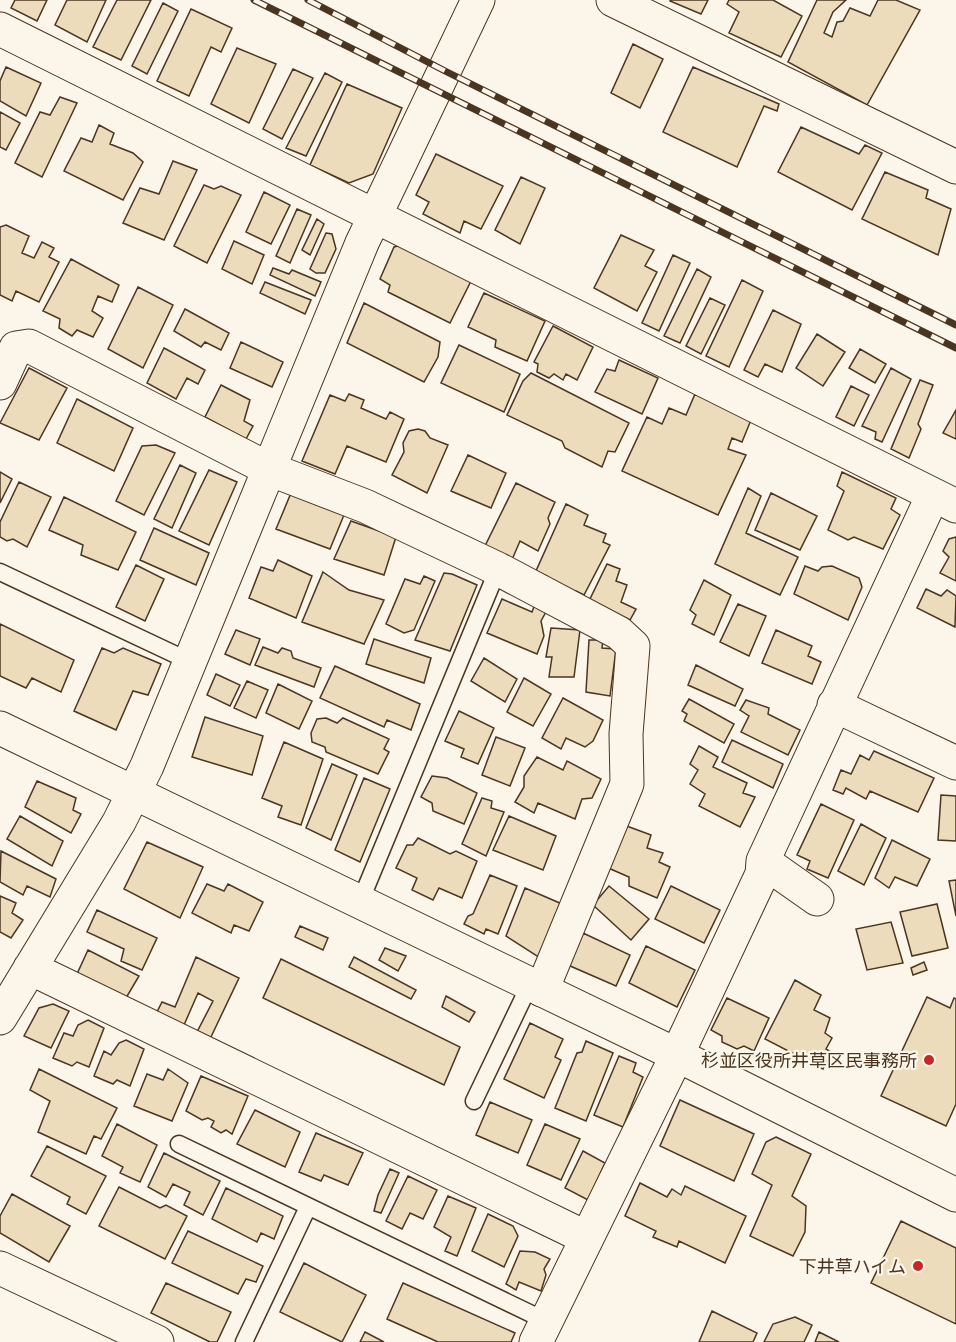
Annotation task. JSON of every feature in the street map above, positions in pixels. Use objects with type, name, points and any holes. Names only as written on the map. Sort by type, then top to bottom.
[{"type":"street","points":[[0,1018],[119,822],[134,793],[191,662],[374,216],[478,0]]},
{"type":"street","points":[[613,0],[956,167]]},
{"type":"street","points":[[0,29],[944,500],[834,705],[763,861],[762,874],[677,1055],[541,1332]]},
{"type":"street","points":[[0,384],[16,348],[29,346],[269,469],[365,506],[498,569],[619,633],[633,646],[626,734],[627,784],[536,987]]},
{"type":"street","points":[[834,705],[956,763]]},
{"type":"street","points":[[0,728],[677,1055],[956,1195]]},
{"type":"street","points":[[763,861],[817,899]]},
{"type":"street","points":[[30,968],[587,1238]]},
{"type":"street","points":[[0,1268],[157,1342]]},
{"type":"lane","points":[[360,902],[498,569]]},
{"type":"lane","points":[[0,572],[191,662]]},
{"type":"lane","points":[[474,1101],[536,987]]},
{"type":"lane","points":[[179,1144],[308,1207],[541,1332]]},
{"type":"lane","points":[[244,1342],[308,1207]]},
{"type":"building","points":[[15,0],[47,0],[37,21],[11,8]]},
{"type":"building","points":[[67,0],[106,0],[87,42],[55,25]]},
{"type":"building","points":[[117,0],[151,0],[121,60],[93,47]]},
{"type":"building","points":[[671,0],[708,0],[701,14]]},
{"type":"building","points":[[729,0],[773,0],[802,16],[781,57],[729,33],[739,12],[727,4]]},
{"type":"building","points":[[817,0],[846,0],[833,12],[824,33],[832,37],[837,22],[843,21],[850,8],[870,16],[878,0],[896,0],[920,10],[867,105],[788,62]]},
{"type":"building","points":[[163,3],[178,11],[147,74],[132,66]]},
{"type":"building","points":[[191,9],[232,28],[221,52],[211,47],[189,96],[157,81]]},
{"type":"building","points":[[633,44],[663,59],[640,108],[611,93]]},
{"type":"building","points":[[237,48],[276,64],[249,123],[211,104]]},
{"type":"building","points":[[6,67],[41,83],[26,116],[0,101],[0,81]]},
{"type":"building","points":[[693,67],[779,104],[777,111],[764,106],[737,167],[663,132]]},
{"type":"building","points":[[293,69],[313,78],[282,139],[263,129]]},
{"type":"building","points":[[325,73],[342,82],[306,156],[286,148]]},
{"type":"building","points":[[347,84],[402,108],[373,174],[349,183],[310,165]]},
{"type":"building","points":[[60,97],[77,103],[42,177],[15,163],[40,112],[50,115]]},
{"type":"building","points":[[0,112],[20,123],[6,150],[0,147]]},
{"type":"building","points":[[99,125],[114,133],[110,144],[133,153],[143,162],[123,200],[64,171],[81,138],[92,142]]},
{"type":"building","points":[[801,127],[859,154],[865,145],[882,153],[852,210],[778,172]]},
{"type":"building","points":[[436,154],[503,186],[481,229],[464,221],[460,233],[423,214],[429,202],[416,195]]},
{"type":"building","points":[[173,161],[197,170],[164,240],[123,223],[140,188],[159,194]]},
{"type":"building","points":[[885,172],[928,190],[926,198],[951,209],[938,255],[862,219]]},
{"type":"building","points":[[521,177],[545,188],[520,244],[495,230]]},
{"type":"building","points":[[204,185],[214,189],[221,186],[241,195],[207,263],[174,246]]},
{"type":"building","points":[[264,192],[290,205],[271,244],[246,232]]},
{"type":"building","points":[[297,209],[311,215],[290,263],[276,256]]},
{"type":"building","points":[[317,219],[324,224],[310,255],[302,250]]},
{"type":"building","points":[[6,225],[29,236],[22,253],[34,258],[42,242],[54,248],[49,257],[59,262],[39,302],[16,291],[12,301],[0,295],[0,227]]},
{"type":"building","points":[[326,233],[332,234],[336,249],[325,273],[316,273],[310,269]]},
{"type":"building","points":[[621,235],[654,250],[645,266],[657,272],[637,311],[594,288]]},
{"type":"building","points":[[234,241],[264,255],[252,284],[222,269]]},
{"type":"building","points":[[405,244],[472,279],[450,323],[388,292],[390,285],[380,279],[394,247]]},
{"type":"building","points":[[673,255],[690,263],[659,331],[642,323]]},
{"type":"building","points":[[71,259],[119,285],[112,302],[98,296],[92,311],[103,318],[93,337],[77,330],[72,336],[59,328],[60,319],[43,311]]},
{"type":"building","points":[[273,268],[289,274],[292,270],[321,282],[315,296],[270,275]]},
{"type":"building","points":[[697,269],[711,277],[680,343],[664,336]]},
{"type":"building","points":[[742,280],[763,291],[729,367],[706,356]]},
{"type":"building","points":[[265,282],[311,300],[305,314],[260,293]]},
{"type":"building","points":[[138,287],[173,305],[143,368],[108,349]]},
{"type":"building","points":[[484,293],[545,321],[527,361],[495,347],[496,340],[468,327]]},
{"type":"building","points":[[710,298],[725,305],[701,354],[686,346]]},
{"type":"building","points":[[364,303],[440,342],[438,357],[424,382],[347,343]]},
{"type":"building","points":[[185,309],[229,333],[221,350],[205,342],[201,347],[174,331]]},
{"type":"building","points":[[773,310],[801,324],[782,372],[765,364],[758,377],[744,370]]},
{"type":"building","points":[[553,326],[593,347],[577,380],[566,374],[563,380],[554,374],[549,378],[537,372],[538,364],[534,362]]},
{"type":"building","points":[[817,334],[845,352],[823,386],[796,368]]},
{"type":"building","points":[[241,342],[283,362],[272,387],[230,368]]},
{"type":"building","points":[[459,345],[520,374],[504,412],[441,383]]},
{"type":"building","points":[[164,348],[205,370],[198,384],[187,378],[176,399],[147,383]]},
{"type":"building","points":[[860,349],[886,364],[875,383],[849,368]]},
{"type":"building","points":[[619,360],[658,378],[642,414],[595,392],[607,369],[615,371]]},
{"type":"building","points":[[29,368],[67,388],[39,440],[0,423]]},
{"type":"building","points":[[891,368],[911,379],[882,442],[875,439],[876,432],[862,426]]},
{"type":"building","points":[[531,373],[629,423],[615,452],[608,451],[602,467],[565,448],[562,441],[507,415],[523,381]]},
{"type":"building","points":[[920,380],[933,385],[918,424],[921,429],[909,458],[891,449]]},
{"type":"building","points":[[221,385],[250,400],[244,421],[253,426],[246,439],[205,417]]},
{"type":"building","points":[[851,386],[869,395],[854,426],[836,417]]},
{"type":"building","points":[[349,394],[364,400],[361,408],[386,419],[390,412],[404,419],[386,462],[347,446],[335,474],[302,461],[330,395],[345,401]]},
{"type":"building","points":[[695,394],[751,420],[742,442],[732,438],[728,449],[746,455],[718,515],[622,471],[647,417],[662,424],[669,408],[686,415]]},
{"type":"building","points":[[77,399],[133,428],[114,471],[57,443]]},
{"type":"building","points":[[956,410],[956,439],[943,433]]},
{"type":"building","points":[[418,429],[425,431],[430,438],[448,445],[427,493],[392,475],[404,452],[403,443],[409,431]]},
{"type":"building","points":[[156,445],[175,453],[144,515],[116,501],[142,446]]},
{"type":"building","points":[[468,455],[506,473],[491,508],[451,491]]},
{"type":"building","points":[[180,465],[196,473],[172,528],[154,519]]},
{"type":"building","points":[[209,470],[237,482],[209,545],[179,531]]},
{"type":"building","points":[[0,472],[12,479],[0,503]]},
{"type":"building","points":[[842,472],[896,498],[891,509],[900,515],[883,549],[854,537],[848,540],[828,530],[844,491],[837,486]]},
{"type":"building","points":[[19,482],[51,497],[27,547],[13,539],[7,541],[0,537],[0,522]]},
{"type":"building","points":[[516,483],[555,502],[548,518],[550,524],[538,551],[520,541],[511,562],[484,548]]},
{"type":"building","points":[[748,488],[761,496],[746,533],[798,557],[780,595],[715,564]]},
{"type":"building","points":[[291,493],[344,515],[330,549],[276,529]]},
{"type":"building","points":[[771,493],[817,516],[800,550],[755,530]]},
{"type":"building","points":[[64,497],[136,532],[118,570],[81,555],[83,545],[49,530]]},
{"type":"building","points":[[566,504],[588,515],[584,525],[606,534],[603,542],[610,545],[584,595],[576,591],[551,588],[547,576],[536,571]]},
{"type":"building","points":[[351,521],[396,537],[384,575],[334,559]]},
{"type":"building","points":[[154,528],[209,553],[196,585],[140,560]]},
{"type":"building","points":[[956,537],[956,581],[940,573],[949,557],[943,551],[949,539]]},
{"type":"building","points":[[278,560],[312,576],[296,618],[249,598],[261,567],[273,571]]},
{"type":"building","points":[[607,564],[620,569],[616,581],[627,585],[621,602],[636,609],[630,620],[589,601]]},
{"type":"building","points":[[136,565],[164,579],[145,621],[116,607]]},
{"type":"building","points":[[805,566],[818,571],[822,567],[832,566],[859,578],[862,587],[848,620],[794,594]]},
{"type":"building","points":[[323,572],[349,590],[384,600],[364,644],[302,622]]},
{"type":"building","points":[[444,573],[477,585],[450,651],[415,640]]},
{"type":"building","points":[[424,576],[435,581],[414,630],[404,633],[386,624],[405,579],[420,584]]},
{"type":"building","points":[[704,580],[731,595],[714,635],[692,624],[696,615],[690,610]]},
{"type":"building","points":[[926,589],[941,596],[947,590],[956,596],[955,627],[917,608]]},
{"type":"building","points":[[502,599],[532,612],[535,604],[547,610],[541,621],[544,636],[537,654],[487,633]]},
{"type":"building","points":[[738,604],[766,616],[749,656],[720,642]]},
{"type":"building","points":[[0,624],[74,660],[61,692],[32,678],[26,688],[0,676]]},
{"type":"building","points":[[551,628],[580,630],[574,677],[549,677],[552,657],[546,657]]},
{"type":"building","points":[[236,630],[260,639],[250,665],[225,654]]},
{"type":"building","points":[[776,630],[812,646],[808,656],[821,662],[812,684],[762,663]]},
{"type":"building","points":[[374,639],[431,658],[424,683],[366,664]]},
{"type":"building","points":[[589,640],[603,640],[602,648],[616,649],[610,696],[586,692]]},
{"type":"building","points":[[263,647],[278,653],[282,648],[291,651],[293,658],[321,668],[314,687],[255,665]]},
{"type":"building","points":[[102,648],[114,653],[123,648],[161,664],[148,695],[133,691],[116,730],[74,711]]},
{"type":"building","points":[[484,658],[517,679],[505,702],[471,681]]},
{"type":"building","points":[[696,665],[743,689],[735,706],[688,685]]},
{"type":"building","points":[[335,666],[420,704],[411,730],[387,720],[384,727],[320,698]]},
{"type":"building","points":[[216,674],[240,685],[230,706],[207,695]]},
{"type":"building","points":[[524,678],[551,694],[533,726],[507,712]]},
{"type":"building","points":[[247,681],[268,690],[256,718],[234,708]]},
{"type":"building","points":[[278,684],[312,701],[299,729],[266,713]]},
{"type":"building","points":[[563,698],[603,720],[593,741],[585,747],[566,738],[561,749],[542,738]]},
{"type":"building","points":[[689,699],[734,724],[724,743],[684,721],[687,714],[682,711]]},
{"type":"building","points":[[746,700],[769,708],[768,714],[800,730],[788,755],[741,732],[749,716],[740,710]]},
{"type":"building","points":[[459,711],[494,728],[478,764],[461,757],[464,749],[445,741]]},
{"type":"building","points":[[205,717],[263,736],[252,775],[192,757]]},
{"type":"building","points":[[326,718],[337,723],[343,718],[389,739],[384,749],[389,752],[378,774],[326,752],[325,747],[312,742],[311,733],[317,719]]},
{"type":"building","points":[[496,737],[525,748],[510,786],[482,775]]},
{"type":"building","points":[[732,740],[783,764],[773,788],[722,762]]},
{"type":"building","points":[[284,742],[323,759],[301,825],[278,817],[282,806],[262,798]]},
{"type":"building","points":[[699,746],[718,757],[713,767],[747,783],[743,793],[755,797],[740,827],[699,806],[705,794],[690,784],[698,770],[690,764]]},
{"type":"building","points":[[874,751],[934,778],[918,812],[870,791],[866,799],[846,788],[843,794],[833,790],[841,770],[851,774],[860,755],[869,760]]},
{"type":"building","points":[[537,757],[563,770],[567,761],[601,779],[592,798],[582,799],[575,819],[538,803],[534,813],[515,802],[524,787],[524,776]]},
{"type":"building","points":[[332,764],[357,775],[331,840],[306,828]]},
{"type":"building","points":[[432,776],[447,778],[477,793],[464,824],[433,811],[432,803],[421,797]]},
{"type":"building","points":[[364,778],[390,789],[360,862],[335,850]]},
{"type":"building","points":[[37,781],[76,798],[73,810],[81,814],[71,833],[25,807]]},
{"type":"building","points":[[941,795],[956,796],[956,841],[938,840]]},
{"type":"building","points":[[482,798],[492,801],[491,808],[504,812],[486,856],[462,844]]},
{"type":"building","points":[[821,804],[854,820],[828,878],[807,869],[810,861],[797,855]]},
{"type":"building","points":[[20,816],[63,841],[52,866],[7,839]]},
{"type":"building","points":[[509,816],[556,836],[543,870],[493,850]]},
{"type":"building","points":[[861,824],[886,838],[864,885],[838,871]]},
{"type":"building","points":[[624,825],[651,835],[647,848],[663,853],[659,862],[670,867],[657,898],[629,886],[629,877],[606,867]]},
{"type":"building","points":[[418,838],[450,854],[456,851],[477,861],[462,898],[439,888],[433,900],[412,890],[417,878],[396,868],[407,845],[413,845]]},
{"type":"building","points":[[892,840],[930,859],[917,886],[895,877],[889,888],[875,878]]},
{"type":"building","points":[[147,842],[203,867],[180,918],[124,889]]},
{"type":"building","points":[[1,851],[56,879],[50,897],[27,886],[23,895],[0,882]]},
{"type":"building","points":[[490,875],[517,886],[498,934],[486,929],[484,934],[464,924],[468,916],[473,914]]},
{"type":"building","points":[[956,880],[956,916],[949,881]]},
{"type":"building","points":[[207,884],[224,891],[228,884],[263,902],[249,931],[234,925],[231,933],[192,913]]},
{"type":"building","points":[[609,886],[649,919],[631,940],[593,905]]},
{"type":"building","points":[[671,886],[720,910],[704,943],[655,919]]},
{"type":"building","points":[[525,888],[562,904],[540,958],[506,936]]},
{"type":"building","points":[[0,896],[16,903],[12,913],[23,920],[11,938],[0,932]]},
{"type":"building","points":[[937,904],[948,948],[912,956],[900,912]]},
{"type":"building","points":[[97,910],[157,938],[142,970],[121,961],[124,949],[87,932]]},
{"type":"building","points":[[891,922],[903,963],[867,970],[856,929]]},
{"type":"building","points":[[300,926],[328,938],[323,950],[295,937]]},
{"type":"building","points":[[583,933],[630,955],[616,986],[568,965]]},
{"type":"building","points":[[646,946],[695,970],[677,1007],[629,983]]},
{"type":"building","points":[[385,948],[406,956],[398,971],[379,960]]},
{"type":"building","points":[[88,950],[139,976],[126,998],[77,974]]},
{"type":"building","points":[[196,957],[239,978],[210,1039],[197,1032],[213,1001],[198,993],[184,1025],[157,1012],[162,1002],[175,1007]]},
{"type":"building","points":[[354,957],[416,990],[411,999],[349,967]]},
{"type":"building","points":[[281,959],[460,1047],[444,1085],[263,998]]},
{"type":"building","points":[[924,962],[927,970],[913,975],[911,968]]},
{"type":"building","points":[[795,980],[821,995],[814,1010],[830,1018],[825,1033],[832,1038],[826,1049],[831,1052],[823,1069],[765,1039]]},
{"type":"building","points":[[446,996],[475,1012],[469,1022],[442,1007]]},
{"type":"building","points":[[927,997],[950,1008],[954,998],[956,999],[956,1104],[946,1126],[881,1096]]},
{"type":"building","points":[[727,998],[769,1018],[754,1051],[744,1046],[737,1049],[722,1042],[722,1036],[711,1030]]},
{"type":"building","points":[[53,1004],[69,1011],[51,1048],[24,1036],[39,1008]]},
{"type":"building","points":[[88,1020],[104,1028],[89,1067],[77,1062],[72,1066],[53,1058],[64,1033],[73,1036],[78,1025]]},
{"type":"building","points":[[530,1023],[563,1039],[555,1057],[561,1060],[544,1098],[504,1079]]},
{"type":"building","points":[[126,1040],[144,1049],[130,1086],[117,1080],[113,1084],[94,1076],[104,1051],[111,1055],[119,1043]]},
{"type":"building","points":[[586,1041],[613,1053],[586,1121],[555,1108],[577,1053],[582,1052]]},
{"type":"building","points":[[619,1056],[636,1063],[633,1072],[643,1077],[623,1127],[594,1115]]},
{"type":"building","points":[[39,1069],[117,1108],[101,1139],[94,1136],[86,1154],[38,1132],[50,1101],[30,1090]]},
{"type":"building","points":[[168,1069],[188,1083],[172,1121],[134,1106],[147,1074],[163,1080]]},
{"type":"building","points":[[201,1076],[248,1096],[232,1134],[226,1130],[221,1133],[211,1127],[214,1121],[208,1118],[202,1120],[186,1111]]},
{"type":"building","points":[[680,1100],[754,1134],[734,1181],[660,1146]]},
{"type":"building","points":[[490,1102],[532,1120],[518,1153],[476,1135]]},
{"type":"building","points":[[255,1110],[300,1132],[285,1167],[237,1144]]},
{"type":"building","points":[[117,1124],[157,1145],[140,1182],[120,1173],[123,1167],[102,1156]]},
{"type":"building","points":[[545,1124],[580,1139],[561,1180],[527,1165]]},
{"type":"building","points":[[316,1133],[363,1153],[348,1185],[324,1175],[321,1181],[299,1172]]},
{"type":"building","points":[[776,1137],[811,1154],[792,1196],[806,1206],[805,1232],[793,1256],[750,1236],[772,1185],[752,1174],[766,1142]]},
{"type":"building","points":[[47,1146],[106,1176],[86,1214],[67,1204],[70,1197],[31,1176]]},
{"type":"building","points":[[583,1151],[605,1163],[588,1200],[565,1188]]},
{"type":"building","points":[[164,1153],[220,1181],[203,1215],[184,1205],[190,1192],[173,1184],[166,1197],[148,1187]]},
{"type":"building","points":[[390,1169],[399,1173],[381,1213],[374,1211],[378,1195]]},
{"type":"building","points":[[408,1176],[437,1190],[423,1219],[410,1213],[402,1229],[386,1221]]},
{"type":"building","points":[[640,1183],[667,1197],[672,1189],[681,1195],[685,1186],[746,1216],[725,1263],[679,1241],[677,1247],[653,1237],[656,1231],[625,1216]]},
{"type":"building","points":[[119,1187],[160,1208],[166,1205],[187,1216],[165,1259],[99,1226]]},
{"type":"building","points":[[226,1188],[283,1216],[274,1239],[261,1233],[257,1242],[212,1219]]},
{"type":"building","points":[[12,1194],[70,1226],[49,1262],[0,1233],[0,1216]]},
{"type":"building","points":[[448,1196],[476,1208],[457,1256],[445,1251],[451,1237],[434,1227]]},
{"type":"building","points":[[488,1214],[513,1226],[518,1236],[504,1267],[472,1251]]},
{"type":"building","name":"下井草ハイム","points":[[901,1221],[956,1248],[956,1324],[871,1283]]},
{"type":"building","points":[[188,1231],[263,1266],[256,1282],[246,1279],[238,1294],[172,1263]]},
{"type":"building","points":[[520,1251],[535,1252],[550,1259],[544,1269],[546,1275],[541,1291],[519,1282],[516,1290],[506,1284]]},
{"type":"building","points":[[304,1263],[366,1295],[342,1342],[280,1312]]},
{"type":"building","points":[[166,1283],[231,1312],[217,1342],[210,1342],[151,1313]]},
{"type":"building","points":[[403,1283],[515,1333],[511,1342],[438,1342],[387,1319]]},
{"type":"building","points":[[712,1311],[757,1333],[753,1342],[699,1342]]},
{"type":"building","points":[[795,1317],[812,1325],[804,1342],[764,1342],[773,1324]]},
{"type":"building","points":[[365,1332],[384,1342],[360,1342]]},
{"type":"building","points":[[819,1332],[839,1342],[815,1342]]},
{"type":"railway","points":[[254,0],[956,348]]},
{"type":"railway","points":[[308,0],[445,71],[956,325]]},
{"type":"place","name":"杉並区役所井草区民事務所","points":[[929,1060]]},
{"type":"place","name":"下井草ハイム","points":[[918,1266]]}]
